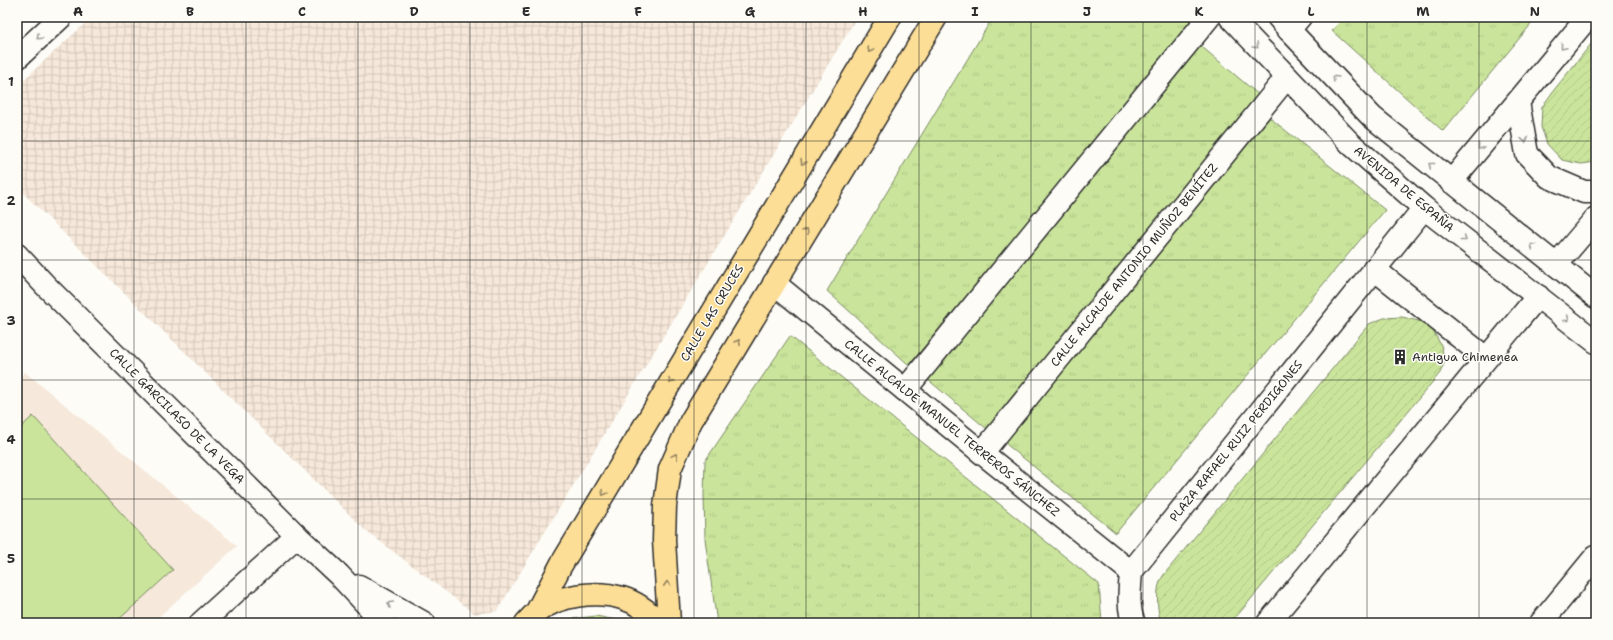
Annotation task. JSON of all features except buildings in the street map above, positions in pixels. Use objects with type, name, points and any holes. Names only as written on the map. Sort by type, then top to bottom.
[{"type":"main road","name":"CALLE LAS CRUCES","points":[[532,617],[561,565],[890,17]]},
{"type":"main road","points":[[669,623],[664,533],[665,506],[670,469],[691,421],[936,17]]},
{"type":"main road","points":[[532,617],[564,598],[593,593],[622,598],[648,612],[660,623]]},
{"type":"street","points":[[17,58],[61,17]]},
{"type":"street","points":[[905,390],[1209,17]]},
{"type":"street","name":"AVENIDA DE ESPAÑA","points":[[1230,17],[1350,143],[1424,208],[1596,342]]},
{"type":"street","points":[[1451,182],[1588,17]]},
{"type":"street","points":[[1289,21],[1372,117],[1596,297]]},
{"type":"street","name":"CALLE ALCALDE ANTONIO MUÑOZ BENÍTEZ","points":[[982,453],[1287,77]]},
{"type":"street","points":[[1518,102],[1527,154],[1549,177],[1584,192],[1596,192]]},
{"type":"street","name":"PLAZA RAFAEL RUIZ PERDIGONES","points":[[1131,572],[1424,208]]},
{"type":"street","points":[[1556,265],[1596,218]]},
{"type":"street","name":"CALLE GARCILASO DE LA VEGA","points":[[17,255],[46,286],[297,536],[339,575],[384,623]]},
{"type":"street","points":[[1374,269],[1486,358]]},
{"type":"street","name":"CALLE ALCALDE MANUEL TERREROS SÁNCHEZ","points":[[774,283],[982,453],[1131,572]]},
{"type":"street","points":[[1268,623],[1538,296]]},
{"type":"street","points":[[201,623],[297,536]]},
{"type":"street","points":[[1541,623],[1596,556]]},
{"type":"street","points":[[1131,572],[1131,616],[1134,623]]},
{"type":"street","name":"CALLE GARCILASO DE LA VEGA","points":[[339,575],[424,623]]},
{"type":"shaded area","points":[[92,17],[857,17],[497,611],[475,614],[365,530],[17,187],[17,86]]},
{"type":"shaded area","points":[[25,372],[237,546],[152,623],[17,623],[17,380]]},
{"type":"green space","points":[[993,17],[1186,17],[1192,24],[909,365],[827,291]]},
{"type":"green space","points":[[1344,17],[1537,17],[1443,131],[1332,31]]},
{"type":"green space","points":[[1596,38],[1596,162],[1581,164],[1562,160],[1547,144],[1541,127],[1542,107]]},
{"type":"green space","points":[[1195,41],[1260,96],[987,429],[926,378]]},
{"type":"green space","points":[[1265,114],[1385,210],[1116,533],[1001,440]]},
{"type":"green space","points":[[1402,317],[1423,322],[1433,331],[1441,345],[1445,361],[1440,373],[1231,623],[1162,623],[1158,609],[1158,597],[1159,586],[1165,574],[1369,324],[1384,318]]},
{"type":"green space","points":[[790,336],[1099,584],[1102,623],[717,623],[705,539],[705,461]]},
{"type":"green space","points":[[33,416],[173,570],[115,623],[17,623],[17,431]]},
{"type":"green space","points":[[596,616],[621,621],[624,623],[563,623],[571,619]]},
{"type":"place","name":"Antigua Chimenea","points":[[1400,357]]}]
